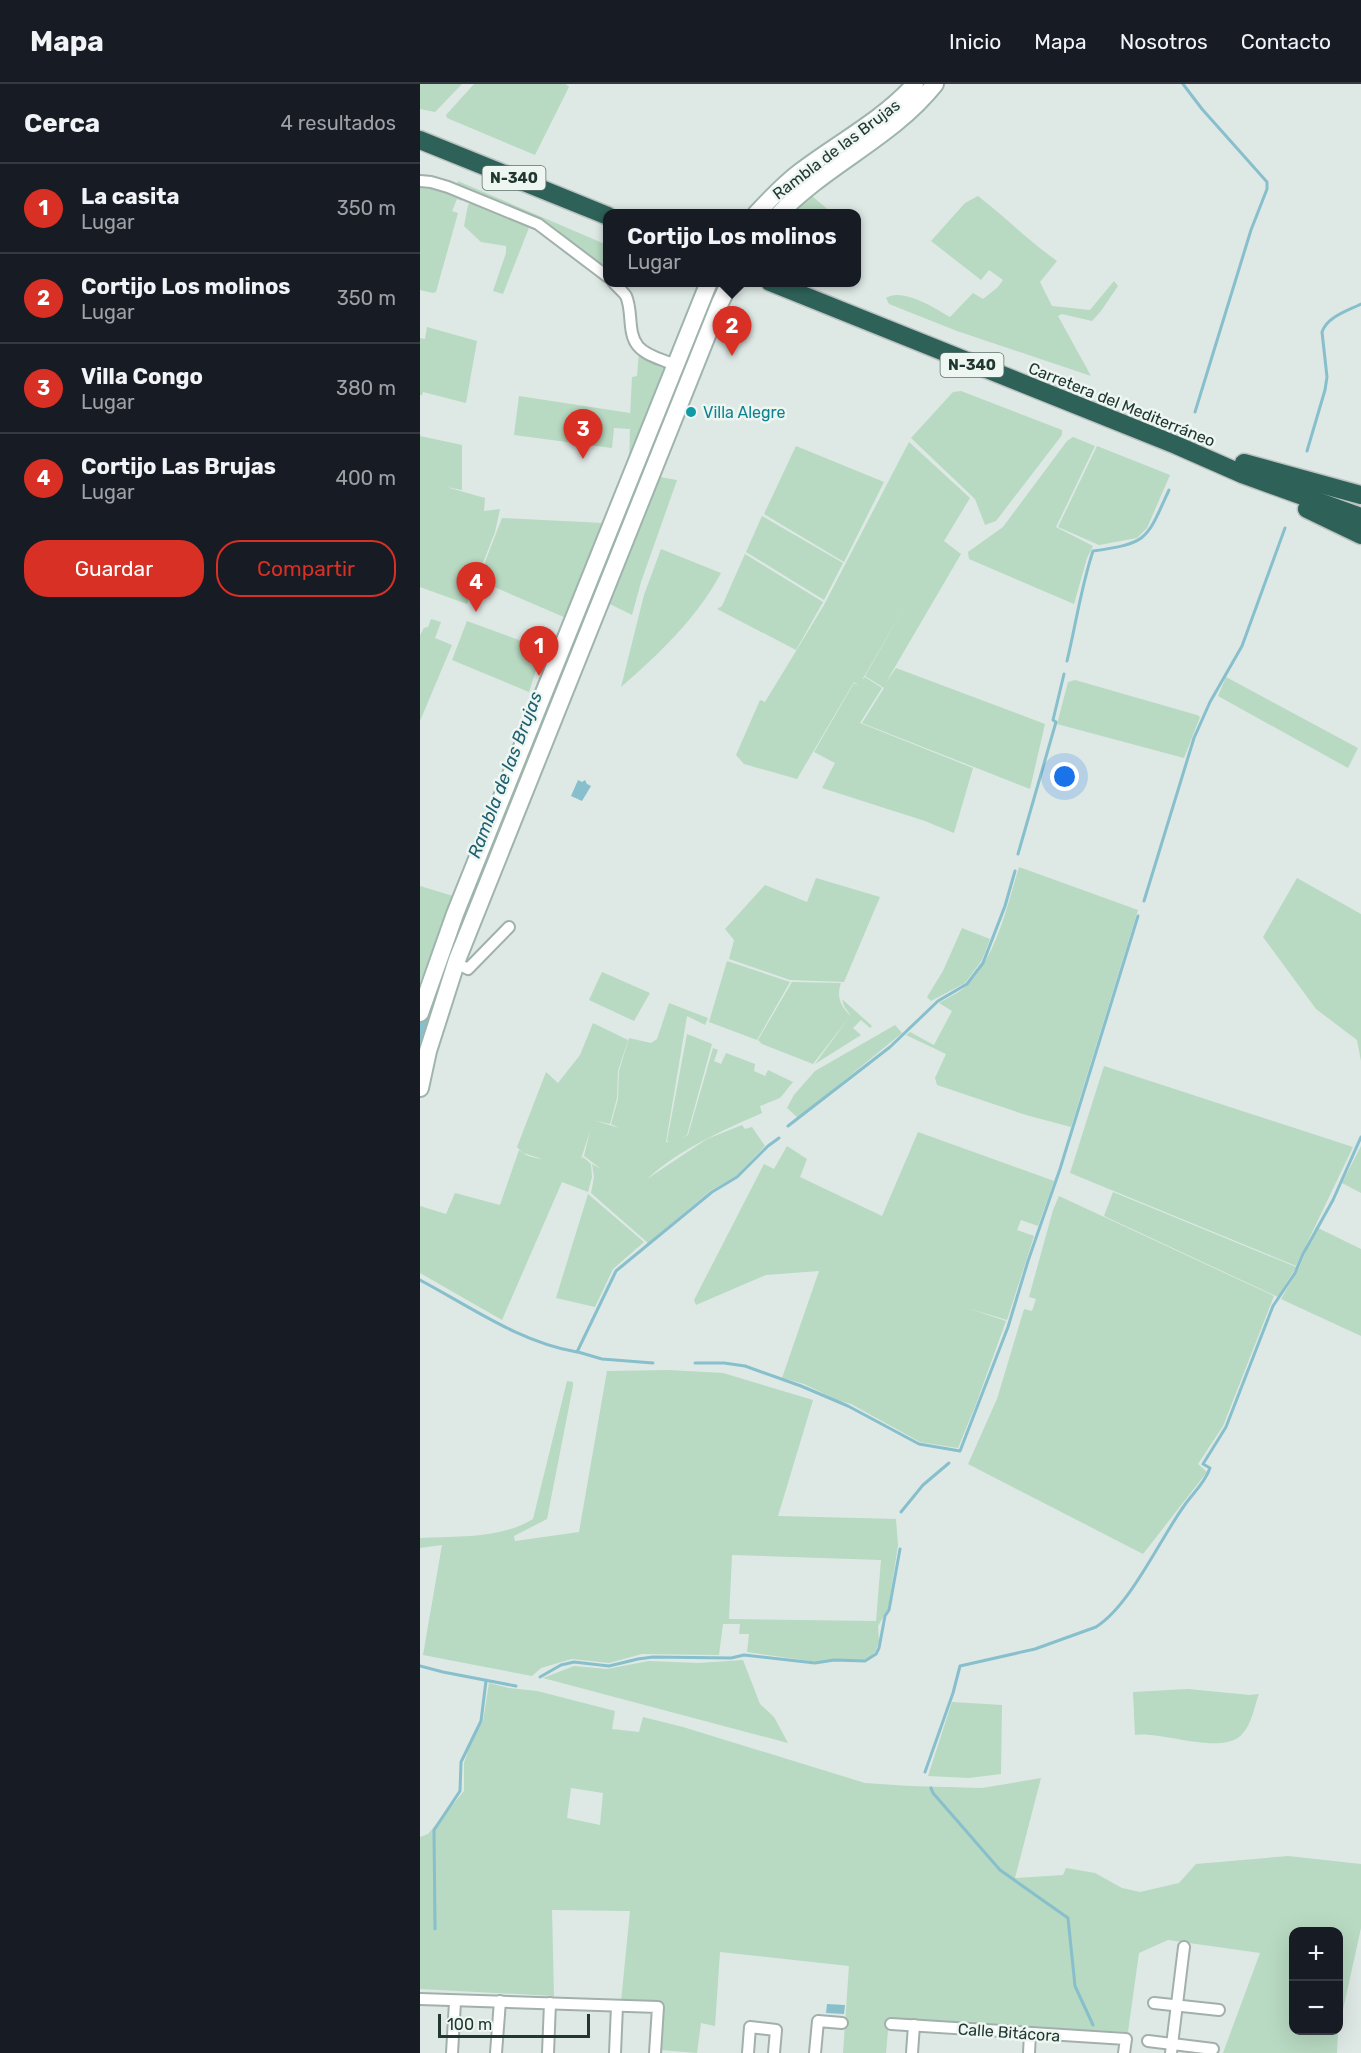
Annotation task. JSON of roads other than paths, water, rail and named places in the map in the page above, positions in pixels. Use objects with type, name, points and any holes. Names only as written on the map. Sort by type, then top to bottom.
[{"type":"highway","name":"N-340","points":[[420,141],[603,214]]},
{"type":"highway","name":"Carretera del Mediterráneo","points":[[782,287],[1176,445],[1242,474],[1361,517]]},
{"type":"highway","points":[[1176,445],[1207,450],[1256,467],[1361,495]]},
{"type":"highway","points":[[1242,474],[1262,488],[1361,535]]},
{"type":"street","name":"Rambla de las Brujas","points":[[760,209],[798,173],[878,117],[915,84]]},
{"type":"street","name":"Rambla de las Brujas","points":[[784,209],[817,180],[898,122],[917,106],[935,84]]},
{"type":"street","points":[[420,181],[448,187],[538,224],[603,274]]},
{"type":"street","points":[[618,287],[625,295],[633,334],[638,346],[652,356],[675,365]]},
{"type":"street","points":[[420,1013],[455,914],[707,287]]},
{"type":"street","points":[[420,1088],[428,1051],[456,963],[728,287]]},
{"type":"street","points":[[456,963],[468,969],[509,927]]},
{"type":"street","points":[[1172,2048],[1184,1947]]},
{"type":"street","points":[[420,1999],[455,2002],[550,2002],[657,2007],[655,2053]]},
{"type":"street","points":[[496,2053],[500,2001]]},
{"type":"street","points":[[452,2053],[455,2002]]},
{"type":"street","points":[[548,2053],[550,2002]]},
{"type":"street","points":[[1154,2002],[1219,2010]]},
{"type":"street","points":[[615,2053],[617,2006]]},
{"type":"street","points":[[815,2053],[818,2021],[842,2022]]},
{"type":"street","name":"Calle Bitácora","points":[[891,2024],[1126,2039],[1124,2053]]},
{"type":"street","points":[[912,2053],[914,2025]]},
{"type":"street","points":[[748,2053],[750,2027],[776,2030],[774,2053]]},
{"type":"street","points":[[1029,2053],[1030,2033]]},
{"type":"street","points":[[1148,2041],[1172,2048],[1213,2049]]},
{"type":"water","points":[[711,287],[724,287],[420,1072],[420,1022],[430,989]]},
{"type":"water","points":[[578,780],[582,782],[585,780],[591,786],[582,801],[571,796]]},
{"type":"water","points":[[827,2004],[845,2005],[844,2014],[826,2013]]},
{"type":"waterway","points":[[1183,84],[1202,109],[1267,182],[1267,189],[1251,230],[1195,412]]},
{"type":"waterway","points":[[1307,451],[1327,377],[1322,332],[1333,318],[1361,304]]},
{"type":"waterway","points":[[1067,661],[1093,551],[1125,545],[1143,536],[1150,529],[1169,490]]},
{"type":"waterway","points":[[1144,901],[1194,738],[1210,702],[1242,646],[1285,528]]},
{"type":"waterway","points":[[1018,854],[1056,722],[1053,720],[1064,674]]},
{"type":"waterway","points":[[788,1126],[890,1047],[938,1001],[967,984],[983,963],[1005,906],[1015,871]]},
{"type":"waterway","points":[[695,1363],[745,1366],[848,1406],[919,1444],[960,1451],[1008,1327],[1060,1169],[1138,916]]},
{"type":"waterway","points":[[925,1772],[953,1693],[960,1666],[1035,1649],[1096,1627],[1121,1604],[1144,1571],[1187,1501],[1208,1473],[1210,1468],[1203,1464],[1226,1427],[1273,1306],[1295,1273],[1333,1200],[1361,1137]]},
{"type":"waterway","points":[[420,1280],[515,1332],[577,1352],[616,1271],[712,1192],[737,1177],[779,1138]]},
{"type":"waterway","points":[[578,1352],[602,1359],[653,1363]]},
{"type":"waterway","points":[[901,1512],[923,1485],[949,1463]]},
{"type":"waterway","points":[[540,1677],[561,1665],[574,1662],[609,1666],[653,1657],[731,1658],[744,1655],[815,1663],[834,1660],[865,1661],[876,1654],[879,1648],[885,1616],[889,1610],[900,1549]]},
{"type":"waterway","points":[[420,1666],[516,1686]]},
{"type":"waterway","points":[[435,1929],[434,1830],[460,1791],[461,1762],[481,1721],[486,1681]]},
{"type":"waterway","points":[[931,1788],[1000,1870],[1068,1918],[1075,1986],[1093,2025]]},
{"type":"place","name":"Cortijo Los molinos","points":[[732,356]]},
{"type":"place","name":"Villa Alegre","points":[[691,412]]},
{"type":"place","name":"Villa Congo","points":[[583,459]]},
{"type":"place","name":"Cortijo Las Brujas","points":[[476,612]]},
{"type":"place","name":"La casita","points":[[539,676]]}]
